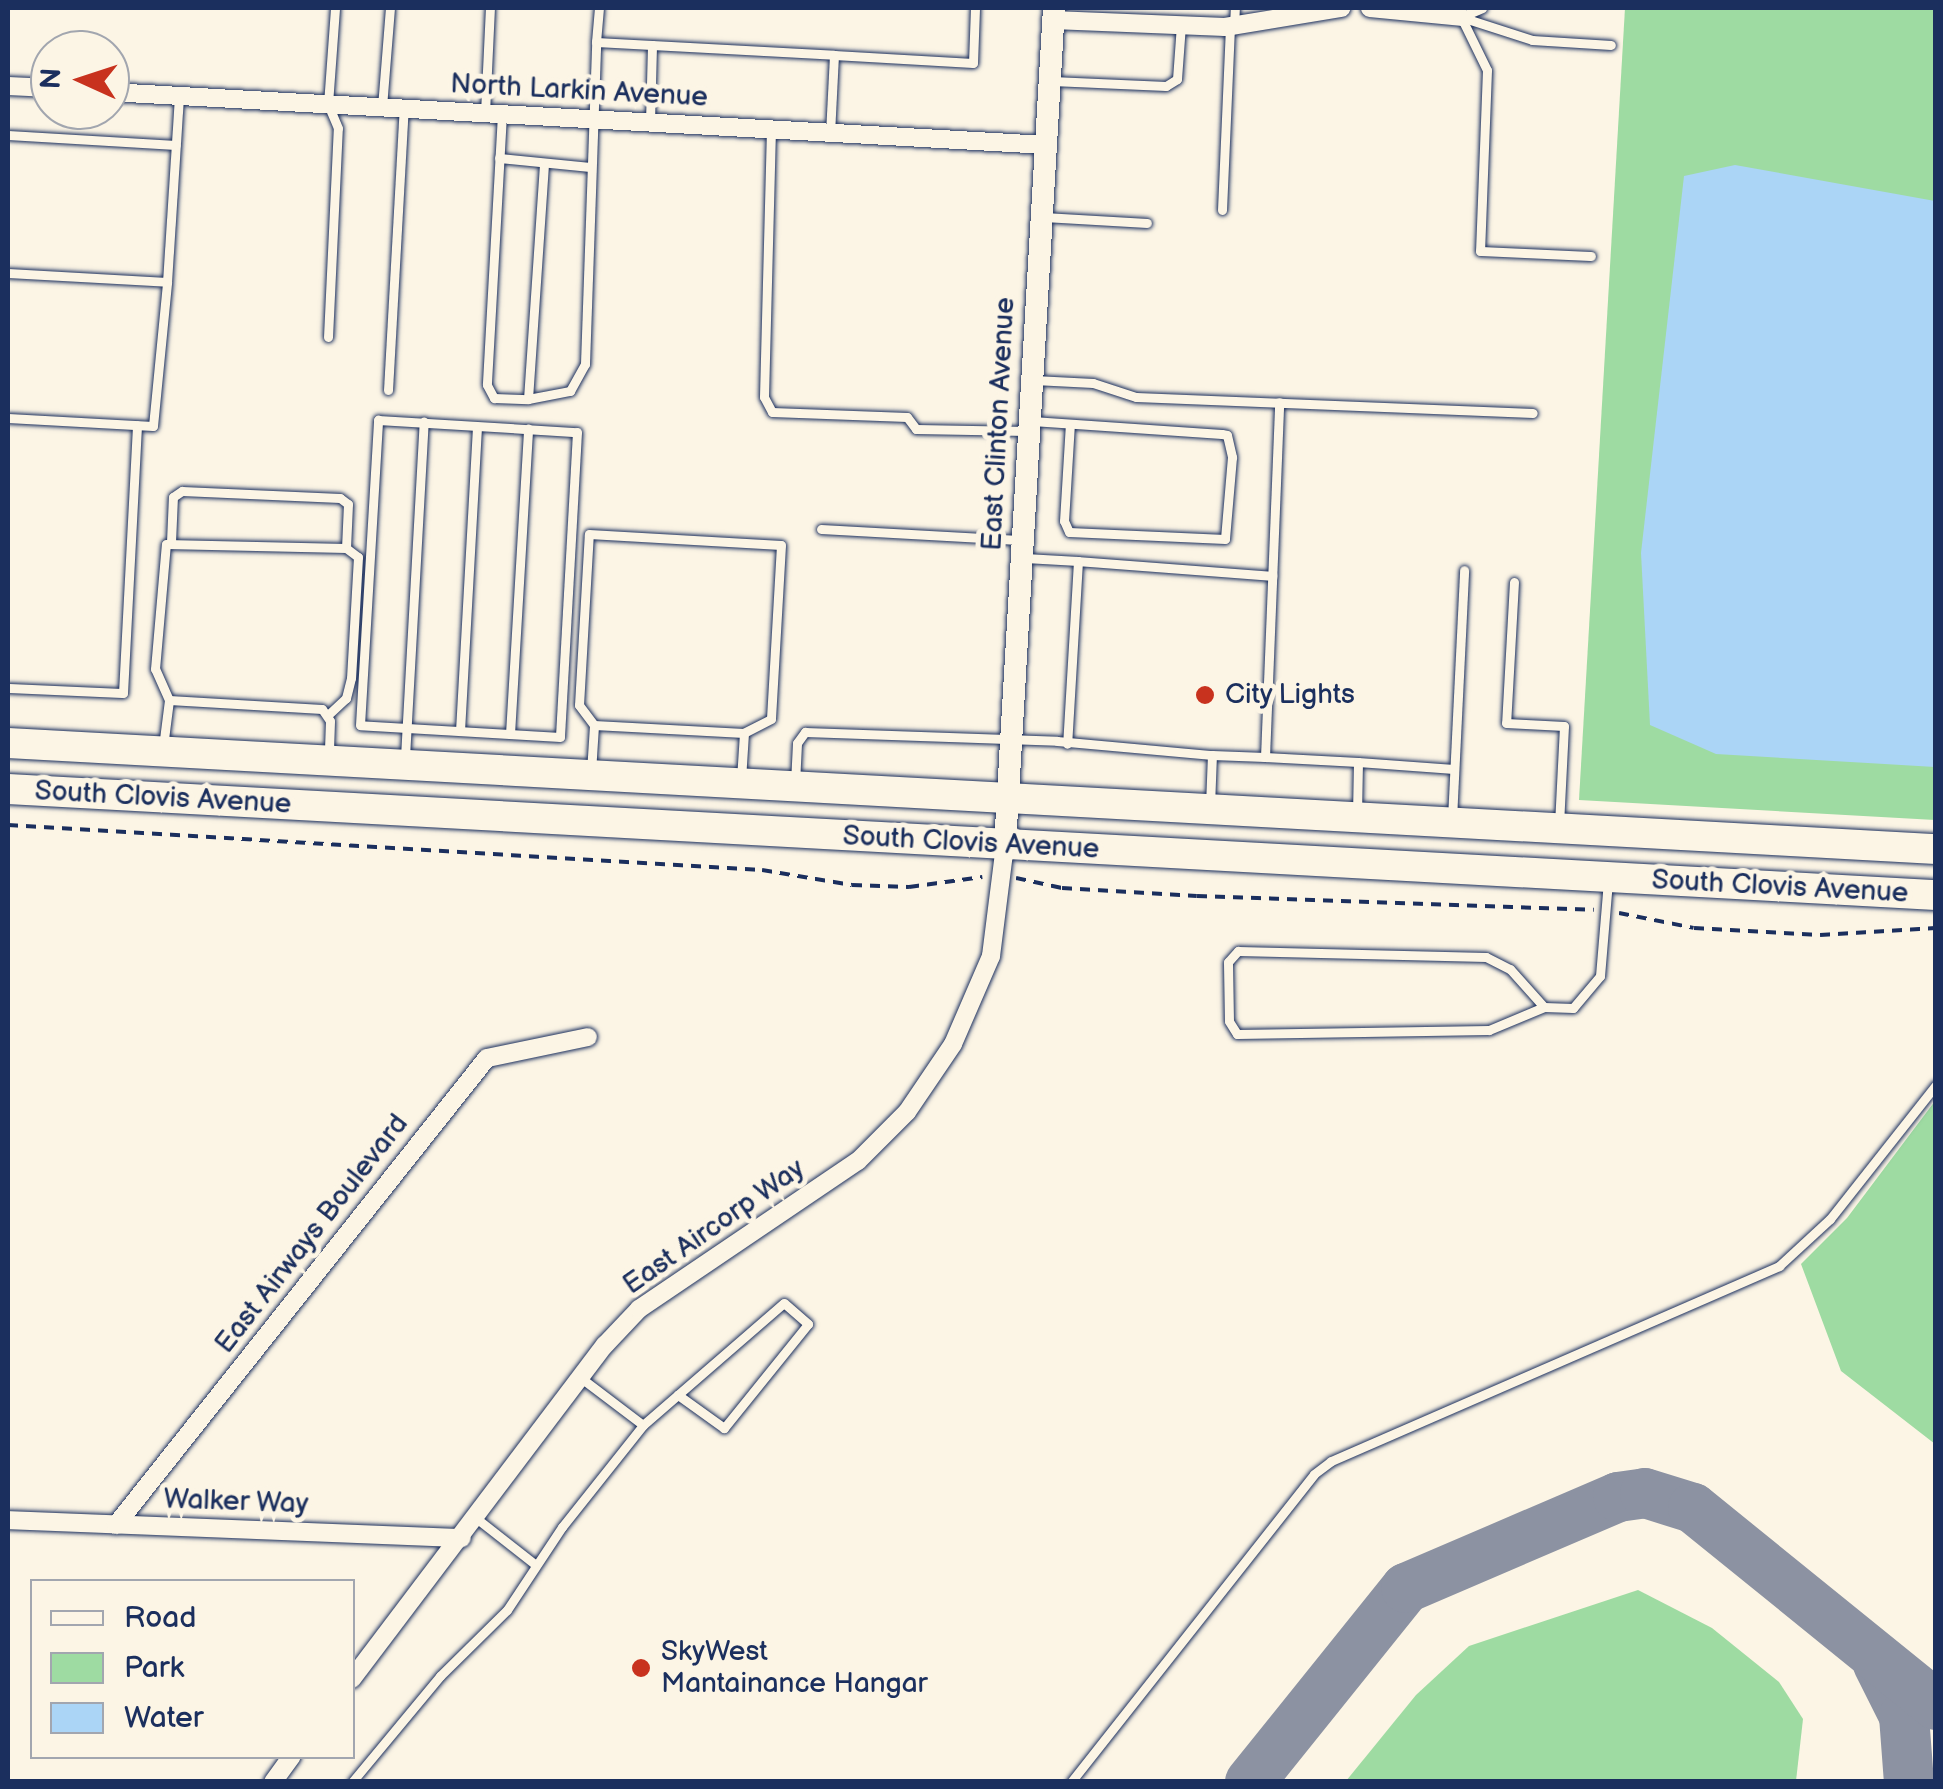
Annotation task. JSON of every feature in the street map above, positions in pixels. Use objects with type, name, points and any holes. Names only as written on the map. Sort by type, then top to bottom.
[{"type":"main road","name":"South Clovis Avenue","points":[[8,743],[1936,849]]},
{"type":"main road","name":"South Clovis Avenue","points":[[8,789],[1936,895]]},
{"type":"main road","points":[[1608,878],[1611,830]]},
{"type":"street","points":[[1053,14],[1181,25],[1341,8]]},
{"type":"street","points":[[1370,8],[1464,12]]},
{"type":"street","name":"East Clinton Avenue","points":[[1005,845],[1053,14]]},
{"type":"street","name":"North Larkin Avenue","points":[[130,93],[1045,145]]},
{"type":"street","name":"East Aircorp Way","points":[[355,1675],[581,1378],[639,1309],[858,1161],[907,1112],[953,1044],[991,956],[1005,845]]},
{"type":"street","name":"East Airways Boulevard","points":[[116,1525],[487,1058],[588,1037]]},
{"type":"street","name":"Walker Way","points":[[8,1520],[462,1538]]},
{"type":"street","points":[[273,1782],[290,1759]]},
{"type":"lane","points":[[328,337],[338,128],[328,104],[334,8]]},
{"type":"lane","points":[[382,107],[390,8]]},
{"type":"lane","points":[[490,8],[489,60],[499,158],[487,385],[494,398],[528,399],[564,394],[582,377],[598,8]]},
{"type":"lane","points":[[596,42],[973,63],[975,8]]},
{"type":"lane","points":[[1464,12],[1482,8]]},
{"type":"lane","points":[[1464,12],[1532,40],[1611,44]]},
{"type":"lane","points":[[1464,12],[1487,70],[1480,251],[1591,256]]},
{"type":"lane","points":[[1222,210],[1233,20]]},
{"type":"lane","points":[[1049,81],[1166,86],[1177,79],[1181,25]]},
{"type":"lane","points":[[650,122],[652,45]]},
{"type":"lane","points":[[830,132],[834,55]]},
{"type":"lane","points":[[8,418],[153,426],[168,282],[180,96]]},
{"type":"lane","points":[[388,390],[404,108]]},
{"type":"lane","points":[[772,129],[764,397],[772,412],[907,417],[916,430],[1070,424],[1227,436],[1232,457],[1225,539],[1070,532],[1064,521],[1070,424]]},
{"type":"lane","points":[[8,136],[176,146]]},
{"type":"lane","points":[[499,158],[591,167]]},
{"type":"lane","points":[[528,399],[544,164]]},
{"type":"lane","points":[[1041,217],[1147,223]]},
{"type":"lane","points":[[8,273],[168,282]]},
{"type":"lane","points":[[1032,380],[1093,383],[1136,397],[1534,413]]},
{"type":"lane","points":[[1266,757],[1279,402]]},
{"type":"lane","points":[[378,420],[424,422],[577,432],[560,736],[360,725],[378,420]]},
{"type":"lane","points":[[404,765],[424,422]]},
{"type":"lane","points":[[8,688],[123,693],[137,425]]},
{"type":"lane","points":[[460,731],[477,426]]},
{"type":"lane","points":[[510,734],[528,429]]},
{"type":"lane","points":[[171,542],[172,497],[182,491],[340,498],[348,504],[346,548]]},
{"type":"lane","points":[[821,529],[1022,549],[1078,561],[1272,576]]},
{"type":"lane","points":[[591,775],[594,725],[579,705],[589,534],[781,545],[771,719],[744,733],[594,725]]},
{"type":"lane","points":[[163,752],[168,700],[155,668],[161,551],[171,542],[346,548],[358,557],[351,678],[346,698],[329,714],[329,760]]},
{"type":"lane","points":[[1066,744],[1078,561]]},
{"type":"lane","points":[[1452,822],[1464,570]]},
{"type":"lane","points":[[1514,582],[1506,723],[1564,726],[1558,828]]},
{"type":"lane","points":[[168,700],[329,714]]},
{"type":"lane","points":[[795,786],[797,744],[805,732],[1011,738],[1212,755],[1454,768]]},
{"type":"lane","points":[[741,783],[744,733]]},
{"type":"lane","points":[[1210,809],[1212,755]]},
{"type":"lane","points":[[1356,817],[1358,762]]},
{"type":"lane","points":[[1544,1007],[1510,970],[1486,957],[1238,951],[1228,962],[1229,1022],[1237,1034],[1490,1030],[1544,1007],[1573,1008],[1593,991],[1600,976],[1608,878]]},
{"type":"lane","points":[[1072,1782],[1314,1474],[1332,1461],[1779,1266],[1830,1219],[1936,1084]]},
{"type":"lane","points":[[352,1782],[440,1676],[507,1610],[536,1565],[643,1425],[784,1304],[808,1324],[724,1428],[678,1395]]},
{"type":"lane","points":[[581,1378],[643,1425]]},
{"type":"lane","points":[[476,1518],[536,1565]]},
{"type":"path","points":[[8,825],[762,870],[852,885],[909,887],[965,876],[1197,896],[1606,912],[1694,928],[1820,935],[1936,928]]},
{"type":"green space","points":[[1625,8],[1935,8],[1935,820],[1579,800]]},
{"type":"green space","points":[[1935,1101],[1935,1444],[1841,1371],[1801,1264],[1847,1218]]},
{"type":"green space","points":[[1638,1590],[1712,1628],[1779,1682],[1803,1719],[1796,1781],[1346,1781],[1416,1695],[1469,1646]]},
{"type":"water","points":[[1735,165],[1935,201],[1935,767],[1716,754],[1650,725],[1641,553],[1684,176]]},
{"type":"taxiway","points":[[1250,1782],[1406,1588],[1618,1497],[1645,1493],[1693,1508],[1936,1705]]},
{"type":"taxiway","points":[[1878,1664],[1904,1716],[1909,1782]]},
{"type":"place","name":"City Lights","points":[[1205,695]]},
{"type":"place","name":"SkyWest Mantainance Hangar","points":[[641,1668]]}]
